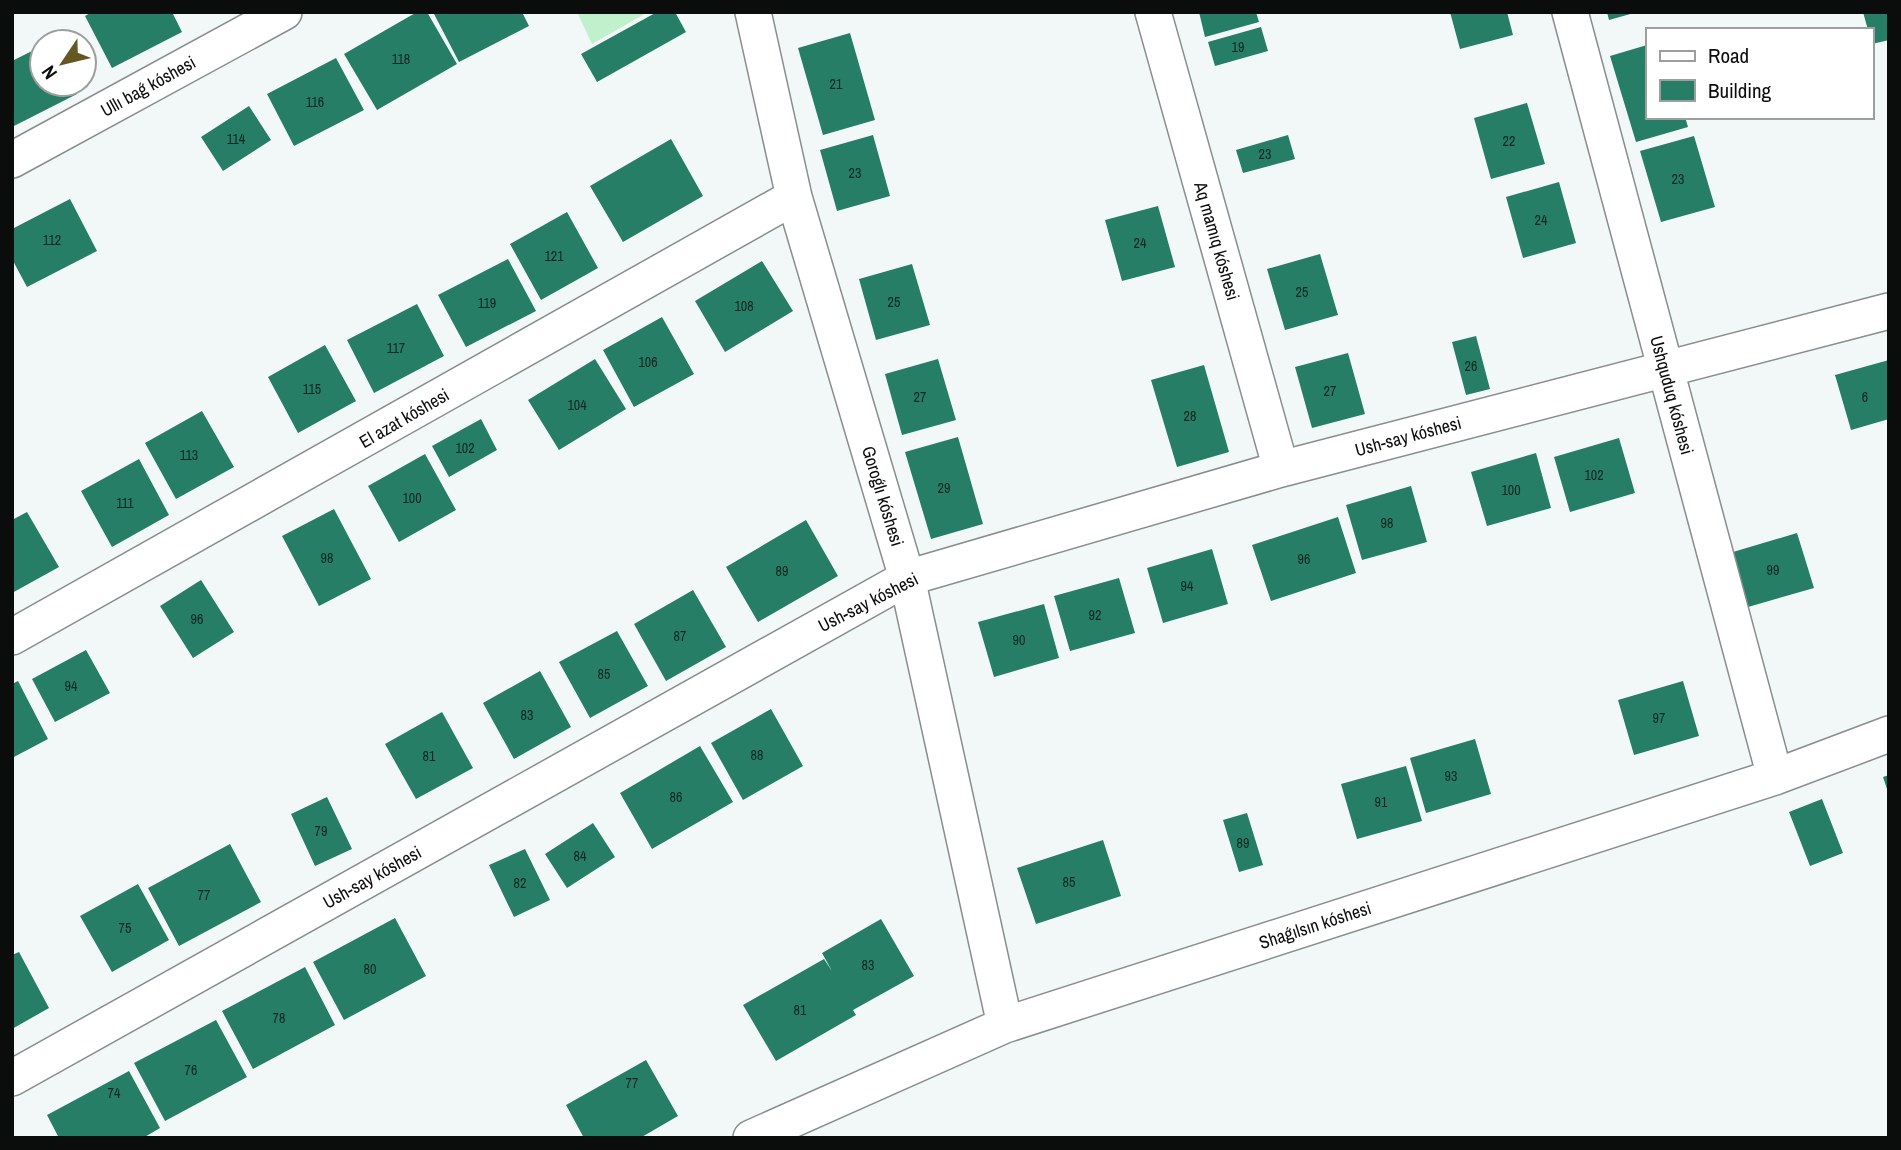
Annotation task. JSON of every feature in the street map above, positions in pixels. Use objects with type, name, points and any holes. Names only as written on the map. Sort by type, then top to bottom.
[{"type":"street","name":"Ullı baǵ kóshesi","points":[[12,160],[284,12]]},
{"type":"street","name":"Goroǵlı kóshesi","points":[[753,12],[794,197],[907,578],[1005,1025]]},
{"type":"street","name":"Aq mamıq kóshesi","points":[[1153,12],[1281,469]]},
{"type":"street","name":"Ushquduq kóshesi","points":[[1570,12],[1775,777]]},
{"type":"street","name":"El azat kóshesi","points":[[12,637],[794,197]]},
{"type":"street","name":"Ush-say kóshesi","points":[[12,1078],[907,578],[1281,469],[1889,312]]},
{"type":"street","name":"Shaǵılsın kóshesi","points":[[751,1138],[1005,1025],[1775,777],[1889,734]]},
{"type":"green space","points":[[577,12],[648,12],[592,44]]},
{"type":"building","points":[[92,12],[172,12],[182,32],[112,68],[98,41],[98,28],[91,28],[85,16]]},
{"type":"building","points":[[417,12],[427,12],[457,64],[377,110],[344,54]]},
{"type":"building","points":[[433,12],[522,12],[529,26],[459,62]]},
{"type":"building","points":[[657,12],[675,12],[686,32],[597,82],[581,54]]},
{"type":"building","points":[[1199,12],[1256,12],[1259,22],[1205,37]]},
{"type":"building","points":[[1450,12],[1507,12],[1513,35],[1460,49]]},
{"type":"building","points":[[1607,12],[1634,12],[1634,13],[1609,20]]},
{"type":"building","points":[[1863,12],[1889,12],[1889,40],[1873,44],[1873,28],[1867,28]]},
{"type":"building","points":[[1261,27],[1268,51],[1215,66],[1208,42]]},
{"type":"building","points":[[850,33],[875,120],[823,135],[798,48]]},
{"type":"building","points":[[1646,45],[1646,119],[1686,119],[1688,127],[1636,142],[1610,56]]},
{"type":"building","points":[[28,53],[28,98],[69,98],[12,127],[12,61]]},
{"type":"building","points":[[336,58],[364,110],[294,146],[267,94]]},
{"type":"building","points":[[1527,103],[1545,164],[1491,179],[1474,118]]},
{"type":"building","points":[[249,106],[271,140],[223,171],[201,137]]},
{"type":"building","points":[[873,135],[890,196],[837,211],[820,150]]},
{"type":"building","points":[[1288,135],[1295,159],[1243,173],[1236,150]]},
{"type":"building","points":[[1694,136],[1715,207],[1661,222],[1640,151]]},
{"type":"building","points":[[671,139],[703,196],[623,242],[590,186]]},
{"type":"building","points":[[1559,182],[1576,243],[1523,258],[1506,197]]},
{"type":"building","points":[[70,199],[97,251],[27,287],[12,259],[12,229]]},
{"type":"building","points":[[1158,206],[1175,267],[1122,281],[1105,220]]},
{"type":"building","points":[[567,212],[598,268],[541,300],[510,244]]},
{"type":"building","points":[[1320,254],[1338,315],[1285,330],[1267,269]]},
{"type":"building","points":[[508,259],[536,311],[466,347],[438,295]]},
{"type":"building","points":[[762,261],[793,311],[725,352],[695,301]]},
{"type":"building","points":[[912,264],[930,325],[876,340],[859,279]]},
{"type":"building","points":[[417,304],[444,356],[374,393],[347,340]]},
{"type":"building","points":[[662,317],[694,374],[634,407],[603,350]]},
{"type":"building","points":[[1476,336],[1490,389],[1466,395],[1452,342]]},
{"type":"building","points":[[325,345],[356,401],[298,433],[268,377]]},
{"type":"building","points":[[1348,353],[1365,414],[1312,428],[1295,367]]},
{"type":"building","points":[[595,359],[626,409],[559,450],[528,400]]},
{"type":"building","points":[[938,359],[956,420],[902,435],[885,374]]},
{"type":"building","points":[[1889,360],[1889,419],[1851,430],[1835,375]]},
{"type":"building","points":[[1204,365],[1229,452],[1177,467],[1151,380]]},
{"type":"building","points":[[202,411],[234,467],[176,499],[145,443]]},
{"type":"building","points":[[481,419],[497,450],[449,477],[432,446]]},
{"type":"building","points":[[958,437],[983,524],[931,539],[905,452]]},
{"type":"building","points":[[1619,438],[1635,493],[1570,512],[1554,457]]},
{"type":"building","points":[[1536,453],[1551,508],[1487,526],[1471,472]]},
{"type":"building","points":[[425,454],[456,510],[399,542],[368,486]]},
{"type":"building","points":[[139,459],[169,515],[112,547],[81,491]]},
{"type":"building","points":[[1411,486],[1427,542],[1362,560],[1346,505]]},
{"type":"building","points":[[334,509],[371,579],[319,606],[282,536]]},
{"type":"building","points":[[27,512],[59,567],[12,593],[12,520]]},
{"type":"building","points":[[1338,517],[1356,573],[1271,601],[1252,545]]},
{"type":"building","points":[[806,520],[838,576],[758,622],[726,567]]},
{"type":"building","points":[[1797,533],[1814,588],[1748,607],[1733,552]]},
{"type":"building","points":[[1212,549],[1228,604],[1163,623],[1147,568]]},
{"type":"building","points":[[1119,578],[1135,633],[1070,651],[1054,596]]},
{"type":"building","points":[[201,580],[234,632],[193,658],[160,606]]},
{"type":"building","points":[[693,590],[726,647],[666,681],[634,624]]},
{"type":"building","points":[[1044,604],[1059,658],[994,677],[978,622]]},
{"type":"building","points":[[617,631],[648,686],[590,718],[559,662]]},
{"type":"building","points":[[86,650],[110,693],[55,722],[32,679]]},
{"type":"building","points":[[540,671],[571,727],[514,759],[483,703]]},
{"type":"building","points":[[18,681],[48,739],[12,758],[12,684]]},
{"type":"building","points":[[1683,681],[1699,736],[1634,755],[1618,700]]},
{"type":"building","points":[[771,709],[803,766],[743,800],[711,743]]},
{"type":"building","points":[[442,712],[473,768],[416,799],[385,744]]},
{"type":"building","points":[[1475,739],[1491,794],[1426,813],[1410,758]]},
{"type":"building","points":[[700,746],[733,802],[652,849],[620,793]]},
{"type":"building","points":[[1406,766],[1422,821],[1357,839],[1341,784]]},
{"type":"building","points":[[1889,775],[1889,792],[1888,792],[1883,777]]},
{"type":"building","points":[[327,797],[352,849],[315,866],[291,814]]},
{"type":"building","points":[[1822,799],[1843,853],[1810,866],[1789,812]]},
{"type":"building","points":[[1247,813],[1263,865],[1239,872],[1223,820]]},
{"type":"building","points":[[593,823],[615,857],[567,888],[545,854]]},
{"type":"building","points":[[1103,840],[1121,896],[1036,924],[1017,868]]},
{"type":"building","points":[[230,844],[261,902],[179,946],[148,888]]},
{"type":"building","points":[[525,849],[550,900],[514,917],[489,865]]},
{"type":"building","points":[[138,884],[169,940],[112,972],[80,916]]},
{"type":"building","points":[[395,918],[426,976],[344,1020],[313,962]]},
{"type":"building","points":[[881,919],[914,976],[853,1010],[856,1015],[776,1061],[743,1005],[824,959],[832,971],[822,953]]},
{"type":"building","points":[[19,952],[49,1008],[12,1029],[12,955]]},
{"type":"building","points":[[305,967],[335,1025],[253,1069],[222,1011]]},
{"type":"building","points":[[216,1020],[247,1077],[165,1121],[134,1063]]},
{"type":"building","points":[[646,1060],[678,1116],[640,1138],[584,1138],[566,1105]]},
{"type":"building","points":[[129,1071],[160,1128],[143,1138],[59,1138],[47,1115]]}]
